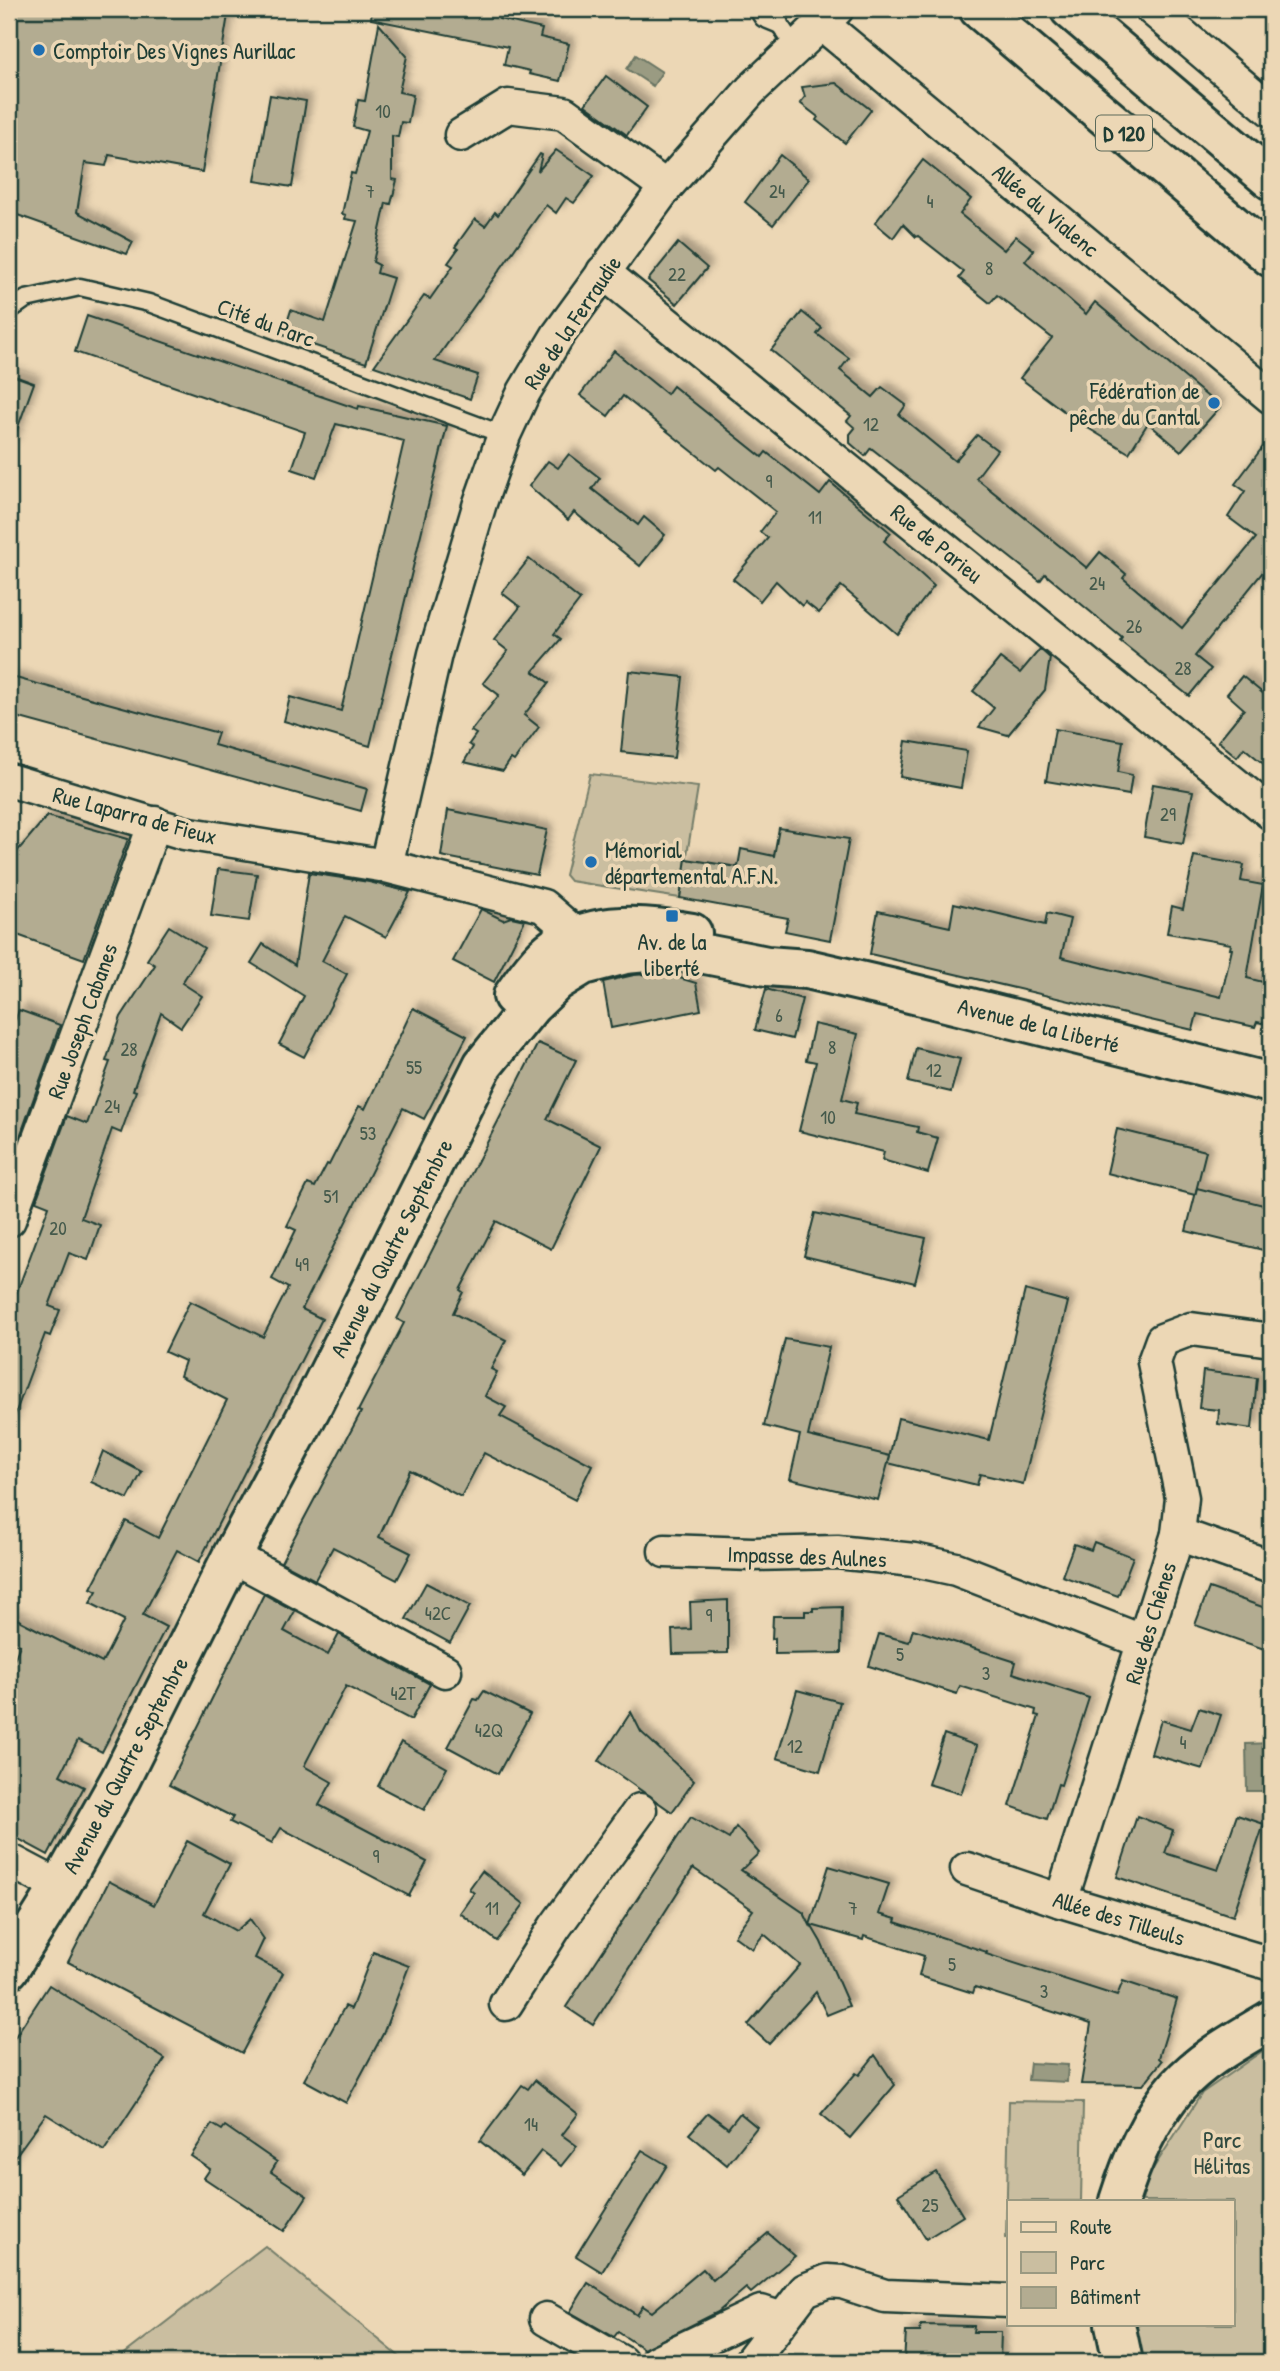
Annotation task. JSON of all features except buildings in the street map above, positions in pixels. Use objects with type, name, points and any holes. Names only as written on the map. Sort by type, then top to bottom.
[{"type":"street","name":"D 120","points":[[979,9],[1271,257]]},
{"type":"street","name":"D 120","points":[[1070,9],[1271,180]]},
{"type":"street","points":[[1152,9],[1271,110]]},
{"type":"street","name":"Rue de la Ferraudie","points":[[386,866],[435,654],[480,503],[505,435],[530,380],[558,335],[666,187],[751,90],[784,27],[829,16]]},
{"type":"street","name":"Allée du Vialenc","points":[[829,16],[1271,397]]},
{"type":"street","points":[[461,135],[508,106],[564,113],[666,187]]},
{"type":"street","name":"Rue de Parieu","points":[[603,272],[1271,813]]},
{"type":"street","name":"Rue Laparra de Fieux","points":[[9,780],[184,833],[386,866]]},
{"type":"street","name":"Rue Joseph Cabanes","points":[[9,1220],[155,823]]},
{"type":"street","name":"Avenue de la Liberté","points":[[386,866],[543,905],[730,940],[771,951],[807,969]]},
{"type":"street","points":[[543,905],[565,925],[578,952]]},
{"type":"street","name":"Avenue de la Liberté","points":[[578,952],[596,931],[635,925],[675,930]]},
{"type":"street","name":"Avenue de la Liberté","points":[[578,952],[700,953],[767,966],[807,969],[1271,1083]]},
{"type":"street","name":"Avenue du Quatre Septembre","points":[[9,1969],[60,1887],[121,1778],[483,1065],[531,1006],[557,981],[578,952]]},
{"type":"street","name":"Rue des Chênes","points":[[1061,1901],[1178,1534],[1182,1498],[1154,1362],[1162,1340],[1191,1329],[1271,1340]]},
{"type":"street","points":[[1178,1534],[1271,1567]]},
{"type":"street","name":"Impasse des Aulnes","points":[[665,1551],[752,1554],[836,1552],[914,1560],[956,1569],[1144,1642]]},
{"type":"street","points":[[232,1556],[445,1671]]},
{"type":"street","points":[[506,2004],[555,1927],[640,1810]]},
{"type":"street","points":[[9,1860],[60,1887]]},
{"type":"street","name":"Allée des Tilleuls","points":[[967,1869],[1061,1901],[1271,1964]]},
{"type":"street","points":[[1119,2200],[1147,2131],[1179,2084],[1222,2049],[1271,2020]]},
{"type":"street","points":[[750,2362],[805,2290],[828,2281],[842,2282],[885,2296],[1007,2301]]},
{"type":"street","points":[[656,2362],[761,2312],[782,2319]]},
{"type":"street","points":[[547,2319],[621,2362]]},
{"type":"street","points":[[1115,2326],[1123,2362]]},
{"type":"lane","points":[[757,9],[763,18],[784,27]]},
{"type":"lane","name":"Cité du Parc","points":[[9,311],[26,299],[80,287],[149,303],[505,435]]},
{"type":"green space","points":[[590,774],[698,787],[680,898],[570,881],[565,875]]},
{"type":"green space","name":"Parc Hélitas","points":[[1271,2045],[1271,2362],[1142,2362],[1136,2326],[1234,2326],[1234,2200],[1142,2200],[1147,2178],[1202,2093]]},
{"type":"green space","points":[[1009,2101],[1083,2102],[1081,2200],[1007,2200],[1006,2238]]},
{"type":"green space","points":[[265,2246],[406,2362],[114,2362]]},
{"type":"shaded area","points":[[636,55],[662,72],[653,86],[627,69]]},
{"type":"shaded area","points":[[1271,1743],[1271,1791],[1247,1791],[1246,1744]]},
{"type":"shaded area","points":[[1030,2063],[1068,2065],[1067,2082],[1028,2080]]},
{"type":"place","name":"Comptoir Des Vignes Aurillac","points":[[39,50]]},
{"type":"place","name":"Fédération de pêche du Cantal","points":[[1214,403]]},
{"type":"place","name":"Mémorial départemental A.F.N.","points":[[591,862]]},
{"type":"place","name":"Av. de la liberté","points":[[672,916]]}]
